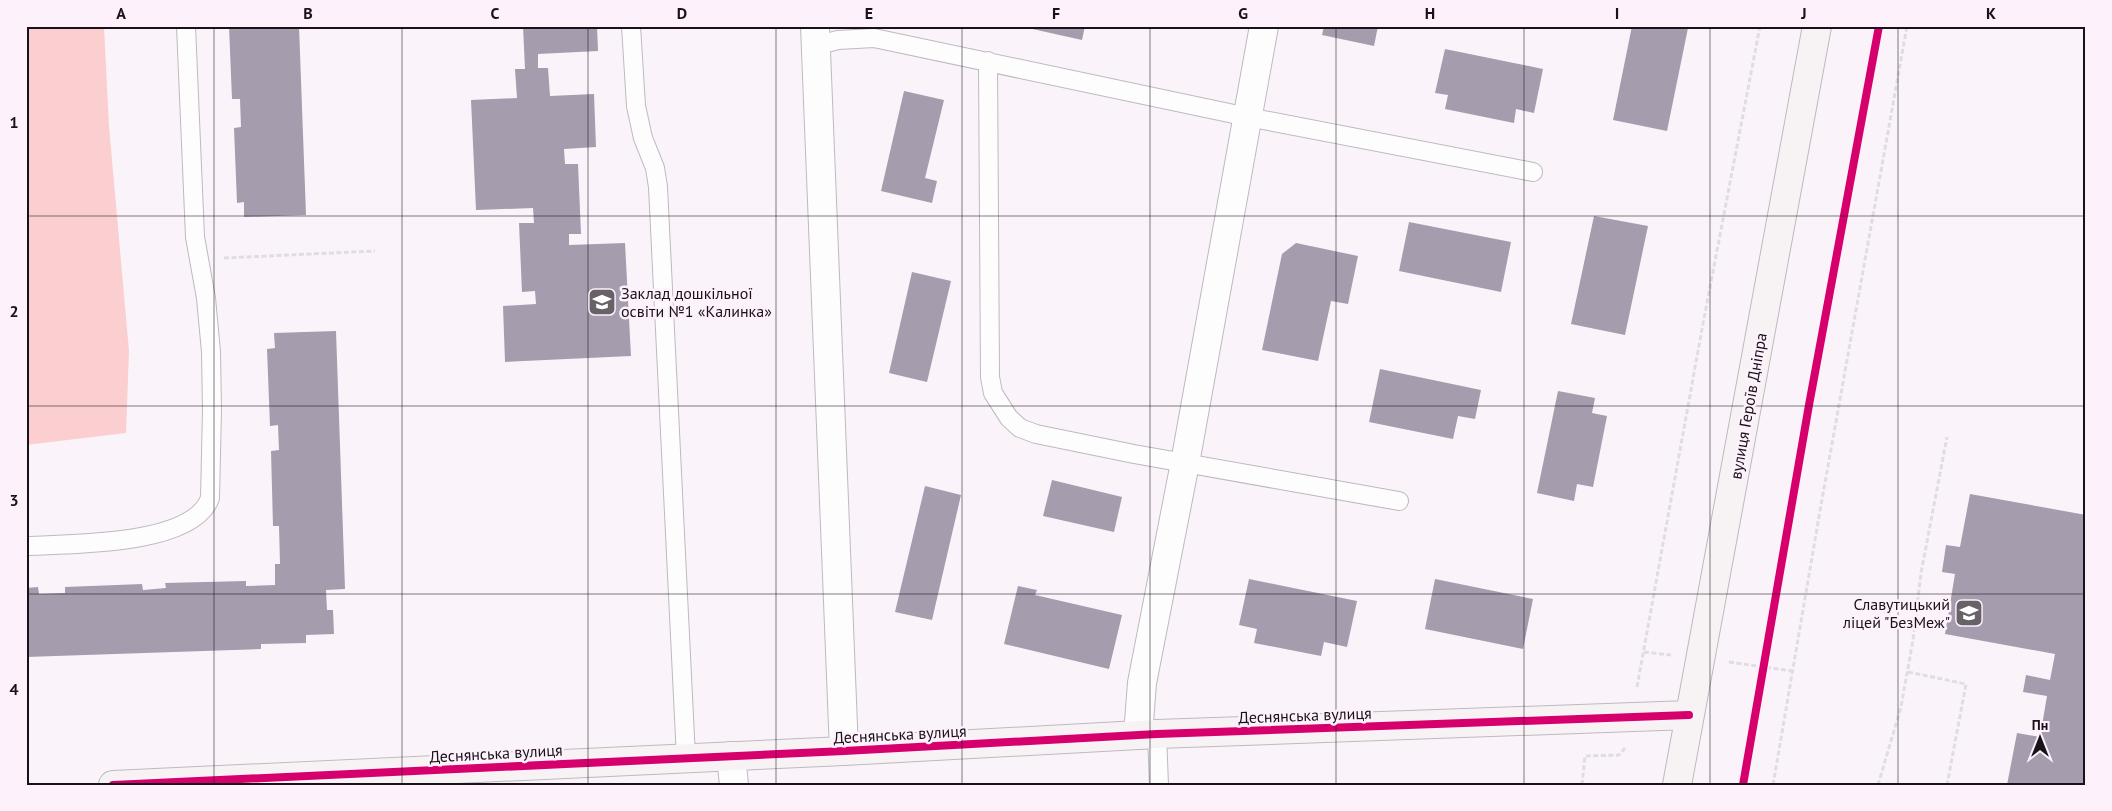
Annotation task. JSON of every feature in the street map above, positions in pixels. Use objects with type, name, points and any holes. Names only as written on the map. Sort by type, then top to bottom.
[{"type":"street","points":[[1148,734],[1142,683],[1185,463],[1264,26]]},
{"type":"street","name":"вулиця Героїв Дніпра","points":[[1677,785],[1817,26]]},
{"type":"street","points":[[815,36],[844,751]]},
{"type":"street","name":"Деснянська вулиця","points":[[113,785],[229,782],[1148,734],[1689,715]]},
{"type":"street","points":[[731,756],[734,785]]},
{"type":"lane","points":[[26,546],[116,541],[148,536],[181,526],[197,517],[206,507],[211,486],[211,352],[206,298],[198,259],[193,204],[186,26]]},
{"type":"lane","points":[[632,26],[634,87],[638,115],[643,138],[655,168],[658,187],[686,758]]},
{"type":"lane","points":[[815,36],[838,40],[874,38],[1248,117],[1533,172]]},
{"type":"lane","points":[[988,61],[990,377],[993,393],[1008,418],[1020,428],[1036,434],[1090,446],[1400,501]]},
{"type":"lane","points":[[1148,734],[1159,785]]},
{"type":"path","points":[[1582,785],[1585,756],[1619,755],[1625,750],[1702,328],[1760,26]]},
{"type":"path","points":[[1773,785],[1820,505],[1908,26]]},
{"type":"path","points":[[198,259],[375,251]]},
{"type":"path","points":[[1878,785],[1898,721],[1908,672],[1920,573],[1947,437]]},
{"type":"path","points":[[1762,677],[1766,657]]},
{"type":"path","points":[[1908,672],[1966,684],[1947,785]]},
{"type":"path","points":[[1611,766],[1612,756]]},
{"type":"shaded area","points":[[26,26],[104,26],[109,126],[129,351],[126,433],[26,445]]},
{"type":"building","points":[[229,26],[299,26],[306,215],[244,217],[244,202],[237,203],[234,128],[241,127],[240,99],[232,99]]},
{"type":"building","points":[[523,26],[597,26],[598,51],[538,54],[538,68],[548,68],[550,96],[594,94],[596,147],[564,149],[565,164],[578,164],[581,234],[569,234],[569,245],[625,243],[631,356],[505,362],[503,306],[536,304],[535,291],[522,292],[519,223],[534,223],[533,208],[476,210],[471,100],[517,98],[515,69],[525,69]]},
{"type":"building","points":[[1019,26],[1085,26],[1082,40]]},
{"type":"building","points":[[1324,26],[1378,26],[1374,46],[1322,35]]},
{"type":"building","points":[[1632,26],[1688,28],[1667,131],[1613,120]]},
{"type":"building","points":[[1445,49],[1543,69],[1534,113],[1516,109],[1514,123],[1445,109],[1448,95],[1435,93]]},
{"type":"building","points":[[904,91],[944,100],[925,178],[937,181],[932,203],[881,191]]},
{"type":"building","points":[[1594,216],[1648,226],[1625,335],[1571,324]]},
{"type":"building","points":[[1409,222],[1511,242],[1501,292],[1399,271]]},
{"type":"building","points":[[1296,243],[1358,256],[1348,304],[1331,301],[1318,361],[1262,350],[1282,254]]},
{"type":"building","points":[[912,272],[951,281],[927,382],[889,373]]},
{"type":"building","points":[[336,331],[345,589],[326,590],[327,610],[333,610],[334,634],[306,635],[306,643],[261,644],[261,649],[26,657],[26,588],[38,587],[39,594],[65,593],[65,587],[142,584],[143,590],[166,588],[165,583],[246,581],[246,586],[275,585],[275,564],[280,564],[279,526],[273,526],[271,451],[279,450],[278,425],[270,426],[267,349],[275,348],[274,333]]},
{"type":"building","points":[[1380,369],[1481,390],[1475,419],[1458,416],[1453,439],[1369,422]]},
{"type":"building","points":[[1558,391],[1595,398],[1592,413],[1607,416],[1593,487],[1577,484],[1574,501],[1537,493]]},
{"type":"building","points":[[1052,480],[1122,497],[1114,532],[1043,516]]},
{"type":"building","points":[[925,486],[961,495],[932,620],[895,612]]},
{"type":"building","name":"Славутицький ліцей \"БезМеж\"","points":[[1970,494],[2086,515],[2086,785],[2007,785],[2017,733],[2040,737],[2047,696],[2023,692],[2026,675],[2050,680],[2055,654],[1945,634],[1955,574],[1942,572],[1946,545],[1960,547]]},
{"type":"building","points":[[1249,579],[1357,601],[1347,647],[1324,642],[1321,656],[1254,643],[1257,629],[1239,625]]},
{"type":"building","points":[[1435,579],[1533,599],[1523,649],[1425,629]]},
{"type":"building","points":[[1018,586],[1037,590],[1035,595],[1122,615],[1109,669],[1004,644]]},
{"type":"cycle path","points":[[1743,785],[1809,405],[1879,26]]},
{"type":"cycle path","points":[[113,785],[844,751],[1157,734],[1689,715]]},
{"type":"place","name":"Заклад дошкільної освіти №1 «Калинка»","points":[[602,302]]},
{"type":"place","name":"Славутицький ліцей \"БезМеж\"","points":[[1969,613]]}]
